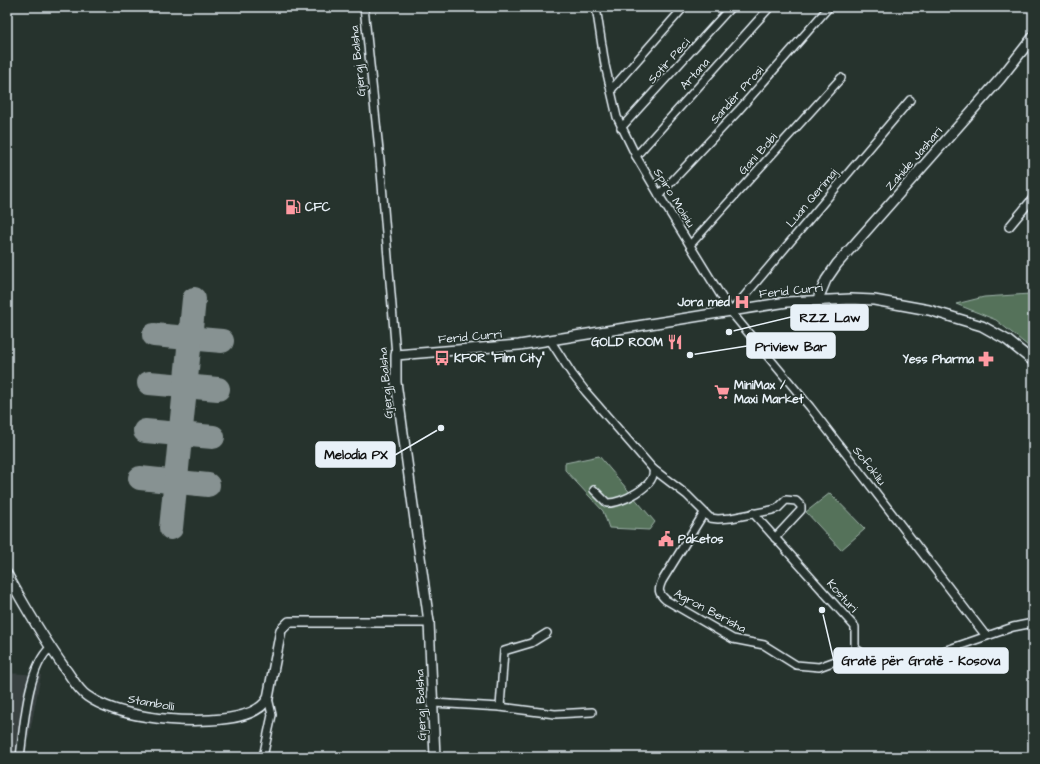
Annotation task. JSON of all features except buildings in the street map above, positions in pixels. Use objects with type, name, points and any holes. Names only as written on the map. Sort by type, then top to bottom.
[{"type":"street","name":"Gjergj Balsha","points":[[364,7],[380,160],[396,355],[396,382],[429,622],[435,757]]},
{"type":"street","name":"Spiro Moisiu","points":[[596,7],[611,90],[621,128],[659,195],[731,312]]},
{"type":"street","points":[[611,90],[684,7]]},
{"type":"street","name":"Sotir Peci","points":[[621,128],[731,7]]},
{"type":"street","name":"Artana","points":[[636,156],[770,7]]},
{"type":"street","name":"Sandër Prosi","points":[[659,195],[738,110],[829,7]]},
{"type":"street","name":"Zahide Jashari","points":[[818,300],[826,280],[837,264],[990,90],[1033,37]]},
{"type":"street","name":"Gani Bobi","points":[[690,245],[841,78]]},
{"type":"street","name":"Luan Qerimaj","points":[[731,312],[910,100]]},
{"type":"street","points":[[1009,227],[1033,198]]},
{"type":"street","name":"Ferid Curri","points":[[396,355],[478,349],[550,340],[787,302],[851,298],[874,300],[954,317],[982,326],[995,332],[1033,361]]},
{"type":"street","name":"Sofokliu","points":[[731,312],[810,407],[986,636]]},
{"type":"street","points":[[550,340],[572,374],[586,392],[653,469],[687,495],[710,518],[718,520],[753,514],[778,508],[786,500],[796,501],[801,506],[801,510],[775,538]]},
{"type":"street","points":[[594,490],[607,503],[632,496],[648,483],[654,472],[653,469]]},
{"type":"street","name":"Agron Berisha","points":[[704,513],[660,585],[660,594],[666,600],[733,639],[742,642],[764,645],[796,665],[819,667],[860,652]]},
{"type":"street","name":"Kosturi","points":[[753,514],[855,627],[855,648],[860,652]]},
{"type":"street","name":"Stambolli","points":[[7,574],[50,648],[82,693],[97,701],[129,713],[173,720],[226,719],[262,706],[268,698]]},
{"type":"street","points":[[263,757],[272,715],[268,698],[279,638],[281,630],[289,622],[429,622]]},
{"type":"street","points":[[860,652],[871,660],[888,661],[935,654],[986,636],[1033,624]]},
{"type":"street","points":[[500,707],[504,651],[531,643],[547,633]]},
{"type":"street","points":[[20,757],[30,694],[40,659],[50,648]]},
{"type":"street","points":[[433,703],[500,707],[555,714],[592,712]]},
{"type":"shaded area","points":[[7,673],[41,675],[25,757],[7,757]]},
{"type":"green space","points":[[1030,294],[1033,296],[1033,350],[996,320],[956,304],[984,297]]},
{"type":"green space","points":[[599,456],[655,522],[649,530],[609,528],[603,511],[565,470],[565,463]]},
{"type":"green space","points":[[830,493],[865,529],[841,550],[806,512]]},
{"type":"taxiway","points":[[171,528],[194,299]]},
{"type":"taxiway","points":[[154,335],[222,341]]},
{"type":"taxiway","points":[[149,383],[218,389]]},
{"type":"taxiway","points":[[145,431],[213,437]]},
{"type":"taxiway","points":[[140,478],[208,485]]},
{"type":"place","name":"CFC","points":[[293,207]]},
{"type":"place","name":"Jora med","points":[[742,302]]},
{"type":"place","name":"RZZ Law","points":[[729,332]]},
{"type":"place","name":"GOLD ROOM","points":[[675,342]]},
{"type":"place","name":"Priview Bar","points":[[690,355]]},
{"type":"place","name":"KFOR \"Film City\"","points":[[442,358]]},
{"type":"place","name":"Yess Pharma","points":[[986,359]]},
{"type":"place","name":"MiniMax / Maxi Market","points":[[722,392]]},
{"type":"place","name":"Melodia PX","points":[[441,428]]},
{"type":"place","name":"Paketos","points":[[666,539]]},
{"type":"place","name":"Gratë për Gratë - Kosova","points":[[822,610]]}]
